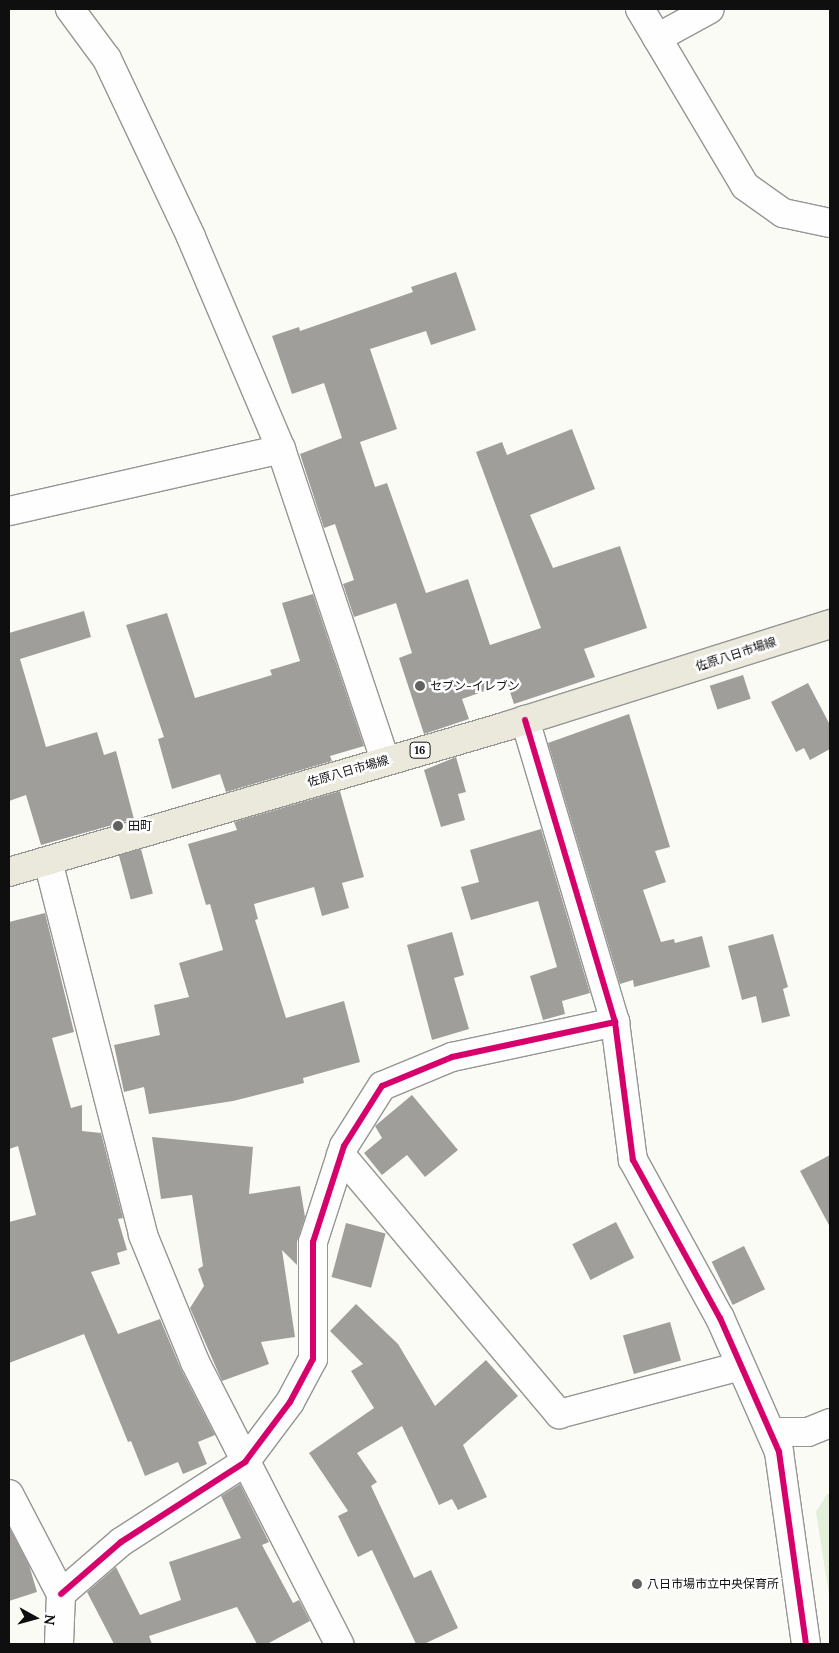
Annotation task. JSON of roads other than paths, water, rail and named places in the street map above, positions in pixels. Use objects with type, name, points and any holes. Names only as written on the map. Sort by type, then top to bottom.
[{"type":"main road","name":"佐原八日市場線","points":[[9,872],[525,720],[830,624]]},
{"type":"street","points":[[70,9],[107,59],[191,237],[281,450],[384,760]]},
{"type":"street","points":[[640,9],[745,186],[783,214],[830,223]]},
{"type":"street","points":[[657,38],[710,9]]},
{"type":"street","points":[[9,511],[281,450]]},
{"type":"street","points":[[525,720],[616,1022],[633,1160],[720,1318],[779,1452],[806,1644]]},
{"type":"street","points":[[48,860],[143,1235],[195,1362],[339,1644]]},
{"type":"street","points":[[61,1594],[121,1542],[245,1462],[290,1402],[313,1359],[313,1242],[341,1155],[382,1086],[452,1057],[616,1022]]},
{"type":"street","points":[[341,1155],[559,1414],[742,1366]]},
{"type":"street","points":[[771,1432],[808,1432],[830,1423]]},
{"type":"street","points":[[9,1494],[61,1594],[59,1644]]},
{"type":"place","name":"セブン-イレブン","points":[[420,686]]},
{"type":"place","name":"田町","points":[[118,826]]},
{"type":"place","name":"八日市場市立中央保育所","points":[[637,1584]]}]
